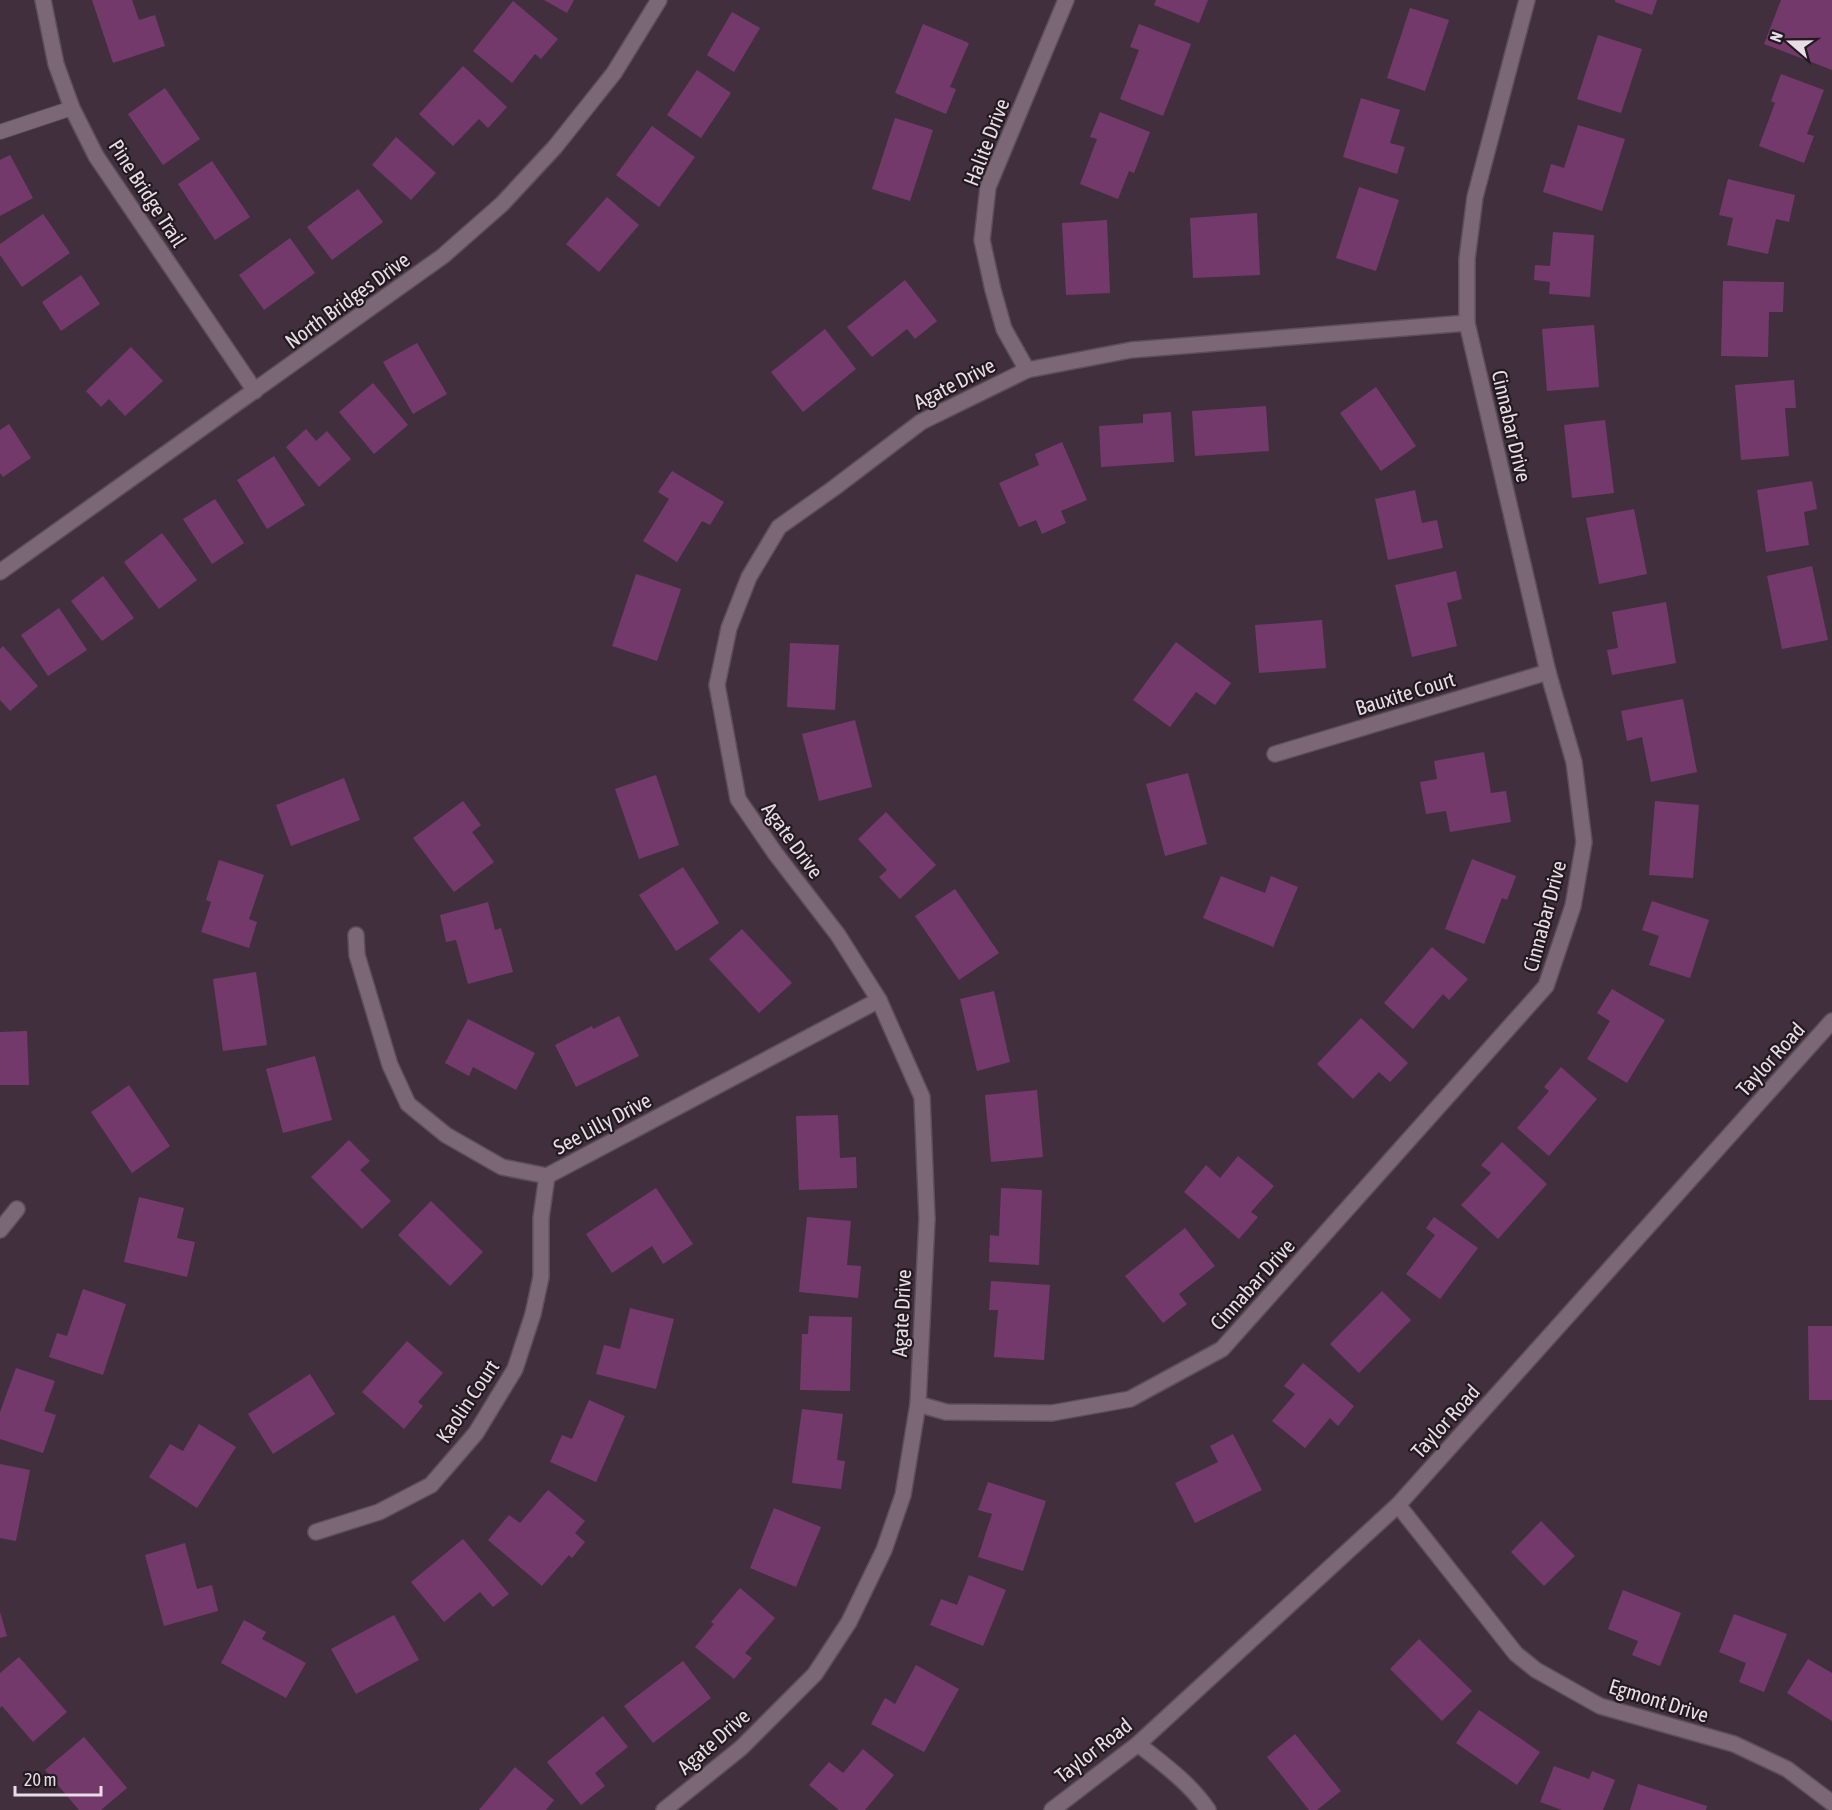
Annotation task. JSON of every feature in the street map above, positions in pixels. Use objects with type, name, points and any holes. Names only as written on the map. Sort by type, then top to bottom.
[{"type":"street","name":"Pine Bridge Trail","points":[[43,0],[56,64],[72,108],[96,156],[255,391]]},
{"type":"street","name":"North Bridges Drive","points":[[0,572],[443,256],[502,204],[555,147],[614,73],[659,0]]},
{"type":"street","name":"Halite Drive","points":[[1027,370],[1004,328],[982,240],[988,187],[1066,0]]},
{"type":"street","name":"Cinnabar Drive","points":[[918,1404],[946,1412],[1052,1413],[1108,1403],[1130,1399],[1222,1349],[1546,986],[1573,906],[1584,842],[1574,762],[1548,672],[1467,323],[1467,259],[1475,197],[1527,0]]},
{"type":"street","name":"Agate Drive","points":[[664,1810],[741,1748],[814,1674],[849,1622],[884,1550],[903,1495],[918,1404],[927,1219],[922,1097],[879,1000],[838,936],[775,853],[738,799],[717,685],[729,627],[749,577],[779,527],[921,422],[1027,370],[1131,350],[1467,323]]},
{"type":"street","name":"Bauxite Court","points":[[1275,754],[1548,672]]},
{"type":"street","name":"See Lilly Drive","points":[[356,935],[357,955],[390,1065],[408,1104],[446,1135],[502,1167],[547,1176],[879,1000]]},
{"type":"street","name":"Taylor Road","points":[[1052,1810],[1138,1744],[1398,1506],[1832,1021]]},
{"type":"street","name":"Kaolin Court","points":[[316,1532],[379,1512],[431,1485],[476,1433],[515,1369],[533,1314],[541,1276],[541,1218],[547,1176]]},
{"type":"street","points":[[0,1230],[17,1209]]},
{"type":"street","name":"Egmont Drive","points":[[1398,1506],[1516,1654],[1536,1670],[1600,1706],[1734,1744],[1787,1769],[1832,1803]]},
{"type":"street","points":[[1138,1744],[1173,1772],[1208,1810]]},
{"type":"lane","points":[[0,132],[72,108]]},
{"type":"building","points":[[92,0],[132,0],[139,20],[155,15],[165,46],[113,63]]},
{"type":"building","points":[[544,0],[574,0],[567,13]]},
{"type":"building","points":[[1156,0],[1208,0],[1199,23],[1154,5]]},
{"type":"building","points":[[1615,0],[1657,0],[1652,15],[1615,2]]},
{"type":"building","points":[[1781,0],[1832,0],[1832,70],[1764,44]]},
{"type":"building","points":[[513,1],[558,39],[541,59],[535,54],[512,83],[473,51]]},
{"type":"building","points":[[1410,8],[1449,20],[1425,91],[1387,78]]},
{"type":"building","points":[[732,12],[760,28],[734,72],[707,55]]},
{"type":"building","points":[[923,24],[969,43],[950,87],[956,89],[946,114],[895,93]]},
{"type":"building","points":[[1139,24],[1191,44],[1163,116],[1120,99],[1139,50],[1130,47]]},
{"type":"building","points":[[1598,35],[1642,49],[1621,113],[1577,99]]},
{"type":"building","points":[[463,66],[507,107],[488,128],[479,119],[453,146],[419,114]]},
{"type":"building","points":[[697,70],[731,93],[701,138],[667,115]]},
{"type":"building","points":[[1781,74],[1824,90],[1807,134],[1814,136],[1804,163],[1759,146],[1775,103],[1771,101]]},
{"type":"building","points":[[165,88],[200,139],[163,165],[128,114]]},
{"type":"building","points":[[1361,98],[1400,110],[1390,143],[1405,147],[1397,174],[1343,157]]},
{"type":"building","points":[[1100,112],[1150,132],[1134,173],[1129,171],[1118,199],[1080,184],[1097,139],[1090,137]]},
{"type":"building","points":[[895,118],[933,130],[910,201],[872,189]]},
{"type":"building","points":[[1578,125],[1625,139],[1602,211],[1543,192],[1551,164],[1564,168]]},
{"type":"building","points":[[652,126],[695,157],[659,207],[616,175]]},
{"type":"building","points":[[396,137],[436,173],[411,200],[372,165]]},
{"type":"building","points":[[10,155],[33,198],[0,216],[0,160]]},
{"type":"building","points":[[212,161],[250,217],[215,240],[178,184]]},
{"type":"building","points":[[1728,179],[1795,195],[1789,222],[1776,219],[1768,254],[1727,245],[1733,218],[1719,215]]},
{"type":"building","points":[[1359,187],[1399,200],[1376,271],[1336,258]]},
{"type":"building","points":[[358,189],[383,222],[332,260],[307,227]]},
{"type":"building","points":[[607,197],[639,225],[599,272],[566,244]]},
{"type":"building","points":[[1257,213],[1260,275],[1193,278],[1190,218]]},
{"type":"building","points":[[43,214],[70,253],[22,287],[0,255],[0,244]]},
{"type":"building","points":[[1107,220],[1110,293],[1066,295],[1062,223]]},
{"type":"building","points":[[1553,232],[1594,235],[1590,297],[1549,294],[1550,282],[1534,280],[1535,265],[1550,266]]},
{"type":"building","points":[[290,238],[315,273],[264,310],[239,275]]},
{"type":"building","points":[[81,275],[100,304],[61,331],[42,302]]},
{"type":"building","points":[[905,280],[937,321],[915,339],[907,329],[872,357],[847,327]]},
{"type":"building","points":[[1723,281],[1784,282],[1783,312],[1769,312],[1768,357],[1721,356]]},
{"type":"building","points":[[1594,325],[1599,387],[1547,391],[1542,329]]},
{"type":"building","points":[[825,329],[856,369],[803,412],[771,372]]},
{"type":"building","points":[[417,343],[447,394],[413,414],[383,362]]},
{"type":"building","points":[[131,347],[163,381],[125,416],[109,399],[101,407],[86,391]]},
{"type":"building","points":[[1794,380],[1796,408],[1785,408],[1789,456],[1741,460],[1735,385]]},
{"type":"building","points":[[373,383],[408,425],[374,454],[339,412]]},
{"type":"building","points":[[1376,387],[1416,446],[1381,471],[1340,413]]},
{"type":"building","points":[[1266,406],[1269,451],[1195,456],[1192,411]]},
{"type":"building","points":[[1171,412],[1174,462],[1101,467],[1099,426],[1143,423],[1143,414]]},
{"type":"building","points":[[1605,420],[1614,493],[1572,498],[1564,425]]},
{"type":"building","points":[[9,424],[31,458],[3,477],[0,473],[0,430]]},
{"type":"building","points":[[306,429],[316,441],[327,431],[351,459],[319,487],[286,447]]},
{"type":"building","points":[[1062,442],[1087,500],[1061,511],[1066,523],[1042,534],[1036,520],[1019,527],[999,483],[1039,465],[1035,454]]},
{"type":"building","points":[[274,456],[305,505],[267,529],[237,480]]},
{"type":"building","points":[[672,471],[724,502],[710,525],[702,521],[677,562],[643,541],[669,499],[658,492]]},
{"type":"building","points":[[1812,481],[1817,509],[1804,512],[1809,545],[1766,552],[1757,490]]},
{"type":"building","points":[[1415,490],[1422,523],[1437,520],[1443,548],[1388,560],[1375,499]]},
{"type":"building","points":[[215,499],[244,543],[212,564],[183,519]]},
{"type":"building","points":[[1634,509],[1647,574],[1599,584],[1586,518]]},
{"type":"building","points":[[162,533],[197,580],[159,609],[124,562]]},
{"type":"building","points":[[1812,566],[1828,640],[1782,649],[1767,576]]},
{"type":"building","points":[[1456,571],[1462,599],[1447,603],[1457,646],[1412,657],[1395,585]]},
{"type":"building","points":[[636,574],[681,589],[657,661],[612,646]]},
{"type":"building","points":[[103,576],[134,618],[102,641],[71,601]]},
{"type":"building","points":[[1666,602],[1676,663],[1612,675],[1607,650],[1618,648],[1612,612]]},
{"type":"building","points":[[59,608],[87,650],[48,676],[21,635]]},
{"type":"building","points":[[1322,620],[1326,668],[1259,673],[1255,625]]},
{"type":"building","points":[[1176,642],[1231,683],[1215,705],[1196,692],[1170,727],[1133,700]]},
{"type":"building","points":[[790,643],[839,645],[835,710],[787,707]]},
{"type":"building","points":[[3,646],[38,686],[10,711],[0,700],[0,649]]},
{"type":"building","points":[[1683,699],[1697,772],[1651,782],[1642,737],[1627,741],[1621,711]]},
{"type":"building","points":[[855,720],[872,787],[819,801],[802,734]]},
{"type":"building","points":[[1484,752],[1491,793],[1506,791],[1511,822],[1450,832],[1446,811],[1426,814],[1420,782],[1437,779],[1434,761]]},
{"type":"building","points":[[1188,773],[1207,844],[1165,856],[1146,784]]},
{"type":"building","points":[[656,775],[679,845],[639,859],[615,789]]},
{"type":"building","points":[[344,778],[360,820],[291,846],[276,805]]},
{"type":"building","points":[[463,801],[481,825],[472,832],[494,862],[454,892],[413,838]]},
{"type":"building","points":[[1655,801],[1699,805],[1693,878],[1649,875]]},
{"type":"building","points":[[886,812],[936,865],[900,899],[879,877],[887,870],[858,839]]},
{"type":"building","points":[[1472,859],[1516,876],[1507,900],[1502,898],[1484,944],[1445,929]]},
{"type":"building","points":[[219,860],[264,875],[249,919],[257,922],[249,948],[201,932],[211,902],[206,900]]},
{"type":"building","points":[[683,867],[719,923],[676,951],[639,895]]},
{"type":"building","points":[[1221,876],[1265,893],[1271,876],[1298,887],[1273,947],[1203,918]]},
{"type":"building","points":[[955,889],[999,953],[959,980],[915,916]]},
{"type":"building","points":[[1652,901],[1709,920],[1690,978],[1649,965],[1659,936],[1642,930]]},
{"type":"building","points":[[488,902],[495,930],[501,928],[513,972],[468,984],[456,940],[446,942],[440,915]]},
{"type":"building","points":[[742,929],[792,983],[759,1013],[709,959]]},
{"type":"building","points":[[1432,947],[1468,979],[1449,1000],[1443,994],[1413,1029],[1384,1003]]},
{"type":"building","points":[[256,972],[267,1045],[223,1051],[213,979]]},
{"type":"building","points":[[1612,989],[1665,1020],[1627,1083],[1587,1059],[1610,1021],[1597,1013]]},
{"type":"building","points":[[994,991],[1010,1062],[977,1071],[960,999]]},
{"type":"building","points":[[619,1016],[639,1056],[576,1087],[555,1045],[592,1026],[593,1029]]},
{"type":"building","points":[[1361,1018],[1408,1063],[1390,1082],[1379,1072],[1353,1099],[1317,1064]]},
{"type":"building","points":[[468,1019],[535,1053],[516,1090],[473,1067],[469,1076],[445,1063]]},
{"type":"building","points":[[27,1031],[29,1085],[0,1085],[0,1032]]},
{"type":"building","points":[[315,1056],[332,1120],[283,1133],[266,1069]]},
{"type":"building","points":[[1561,1067],[1597,1099],[1549,1156],[1517,1128],[1549,1091],[1544,1087]]},
{"type":"building","points":[[129,1085],[170,1146],[132,1173],[91,1112]]},
{"type":"building","points":[[1037,1090],[1043,1157],[991,1162],[985,1095]]},
{"type":"building","points":[[838,1115],[840,1158],[856,1157],[857,1188],[799,1190],[796,1116]]},
{"type":"building","points":[[349,1140],[370,1161],[360,1170],[391,1201],[362,1229],[311,1177]]},
{"type":"building","points":[[1502,1142],[1547,1184],[1498,1239],[1461,1205],[1491,1173],[1481,1165]]},
{"type":"building","points":[[1238,1156],[1274,1186],[1251,1212],[1258,1217],[1239,1239],[1184,1192],[1206,1165],[1220,1178]]},
{"type":"building","points":[[656,1188],[693,1244],[663,1264],[652,1246],[612,1273],[586,1234]]},
{"type":"building","points":[[1001,1188],[1042,1190],[1039,1265],[989,1262],[990,1235],[999,1236]]},
{"type":"building","points":[[139,1197],[184,1208],[177,1238],[195,1242],[187,1277],[124,1262]]},
{"type":"building","points":[[431,1201],[483,1252],[450,1286],[398,1235]]},
{"type":"building","points":[[807,1217],[851,1221],[847,1265],[861,1266],[858,1298],[799,1292]]},
{"type":"building","points":[[1434,1217],[1478,1248],[1440,1299],[1406,1274],[1435,1235],[1426,1228]]},
{"type":"building","points":[[1185,1228],[1215,1266],[1179,1294],[1187,1304],[1163,1323],[1125,1276]]},
{"type":"building","points":[[991,1281],[1050,1285],[1044,1360],[994,1357],[998,1310],[989,1310]]},
{"type":"building","points":[[83,1289],[126,1304],[103,1375],[49,1357],[57,1333],[67,1336]]},
{"type":"building","points":[[1382,1291],[1411,1320],[1359,1373],[1330,1344]]},
{"type":"building","points":[[630,1308],[674,1319],[656,1389],[596,1374],[604,1345],[620,1349]]},
{"type":"building","points":[[809,1316],[852,1317],[850,1391],[800,1390],[802,1334],[808,1334]]},
{"type":"building","points":[[1808,1326],[1832,1326],[1832,1400],[1809,1400]]},
{"type":"building","points":[[407,1341],[443,1373],[418,1402],[423,1406],[404,1429],[362,1392]]},
{"type":"building","points":[[1303,1363],[1354,1406],[1338,1426],[1330,1418],[1305,1448],[1272,1421],[1295,1394],[1284,1386]]},
{"type":"building","points":[[16,1368],[55,1381],[44,1411],[56,1415],[43,1453],[0,1439],[0,1412]]},
{"type":"building","points":[[310,1374],[335,1414],[273,1454],[248,1414]]},
{"type":"building","points":[[589,1400],[625,1416],[596,1482],[550,1462],[562,1435],[572,1439]]},
{"type":"building","points":[[802,1409],[843,1414],[837,1460],[845,1461],[841,1489],[792,1483]]},
{"type":"building","points":[[199,1424],[236,1447],[197,1508],[149,1477],[170,1444],[183,1451]]},
{"type":"building","points":[[1233,1434],[1262,1490],[1195,1523],[1175,1483],[1218,1462],[1210,1446]]},
{"type":"building","points":[[0,1464],[30,1470],[16,1541],[0,1538]]},
{"type":"building","points":[[988,1482],[1046,1501],[1023,1571],[978,1557],[992,1514],[978,1510]]},
{"type":"building","points":[[548,1490],[585,1521],[575,1533],[585,1542],[572,1558],[569,1555],[542,1586],[488,1540],[509,1515],[520,1523]]},
{"type":"building","points":[[774,1508],[821,1527],[796,1587],[750,1568]]},
{"type":"building","points":[[1541,1521],[1575,1556],[1544,1586],[1511,1552]]},
{"type":"building","points":[[463,1539],[509,1594],[493,1607],[480,1592],[444,1622],[411,1582]]},
{"type":"building","points":[[185,1543],[197,1589],[212,1585],[218,1611],[164,1626],[145,1555]]},
{"type":"building","points":[[969,1575],[1006,1590],[983,1646],[930,1625],[941,1599],[957,1605]]},
{"type":"building","points":[[740,1588],[775,1618],[745,1653],[752,1658],[734,1679],[695,1647],[714,1624],[711,1622]]},
{"type":"building","points":[[1623,1590],[1681,1613],[1660,1666],[1632,1655],[1638,1641],[1608,1629]]},
{"type":"building","points":[[0,1612],[7,1636],[0,1638]]},
{"type":"building","points":[[1734,1614],[1787,1634],[1764,1692],[1739,1682],[1746,1663],[1719,1652]]},
{"type":"building","points":[[394,1615],[419,1660],[356,1694],[331,1649]]},
{"type":"building","points":[[244,1620],[266,1632],[262,1639],[306,1663],[286,1698],[221,1663]]},
{"type":"building","points":[[1419,1639],[1472,1691],[1442,1721],[1390,1669]]},
{"type":"building","points":[[19,1657],[67,1712],[33,1742],[2,1706],[0,1708],[0,1673]]},
{"type":"building","points":[[1808,1659],[1832,1673],[1832,1721],[1787,1693]]},
{"type":"building","points":[[683,1661],[711,1698],[653,1743],[624,1706]]},
{"type":"building","points":[[916,1665],[959,1689],[924,1752],[871,1724],[885,1698],[895,1704]]},
{"type":"building","points":[[1479,1710],[1540,1752],[1517,1785],[1456,1743]]},
{"type":"building","points":[[603,1716],[628,1747],[595,1773],[605,1786],[581,1805],[547,1762]]},
{"type":"building","points":[[1295,1734],[1341,1791],[1317,1810],[1309,1810],[1267,1757]]},
{"type":"building","points":[[84,1737],[127,1788],[101,1810],[79,1810],[45,1770]]},
{"type":"building","points":[[863,1749],[894,1775],[865,1810],[839,1810],[809,1785],[829,1762],[843,1773]]},
{"type":"building","points":[[1554,1766],[1589,1779],[1592,1771],[1615,1780],[1603,1810],[1562,1810],[1540,1802]]},
{"type":"building","points":[[515,1767],[554,1800],[546,1810],[479,1810]]},
{"type":"building","points":[[1638,1784],[1707,1806],[1706,1810],[1630,1810]]}]
